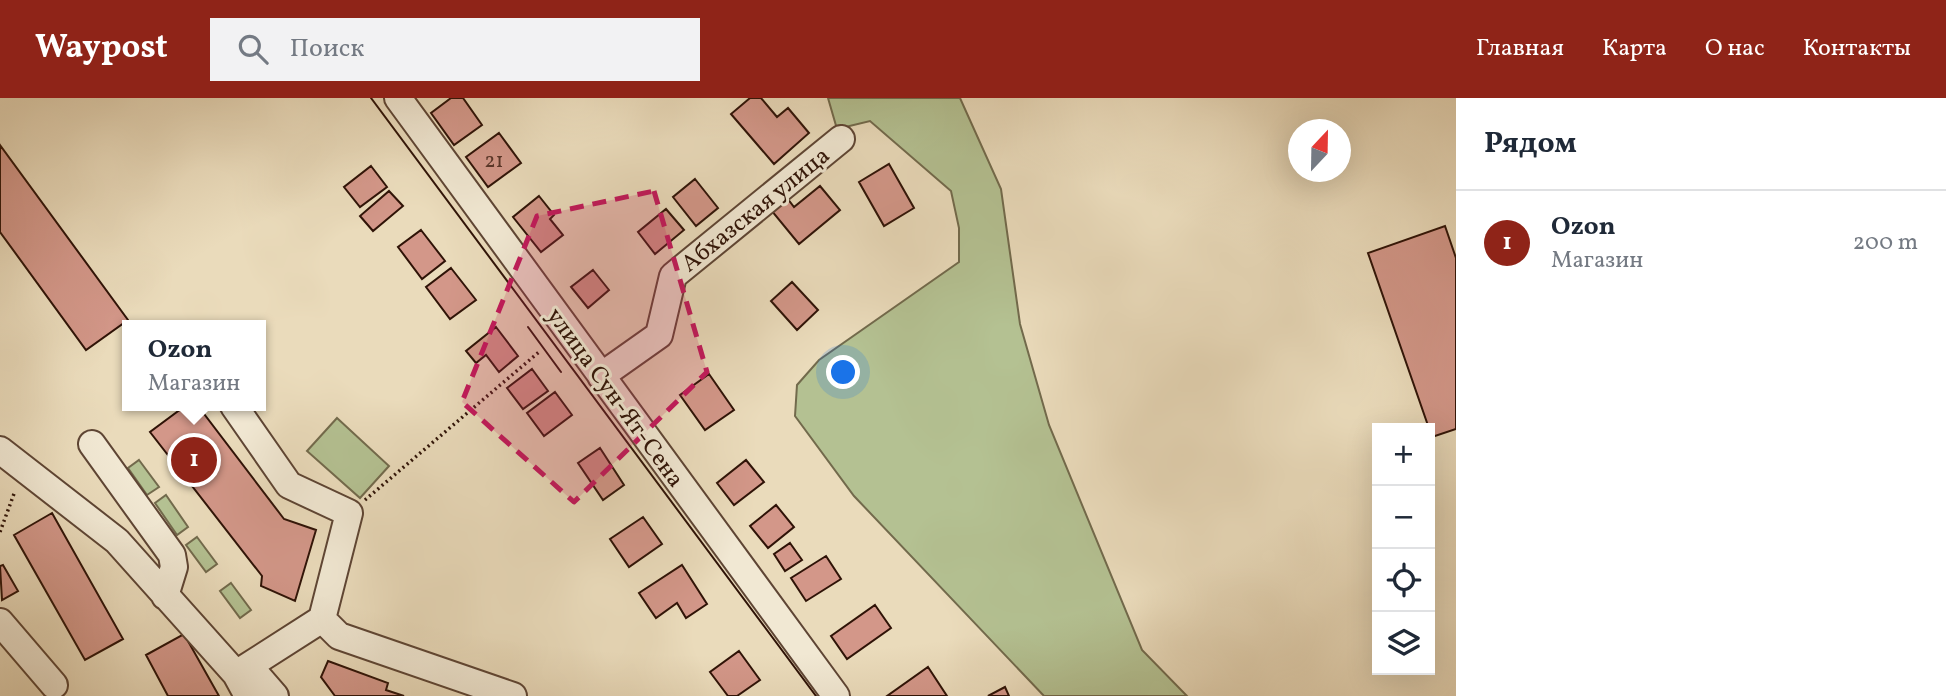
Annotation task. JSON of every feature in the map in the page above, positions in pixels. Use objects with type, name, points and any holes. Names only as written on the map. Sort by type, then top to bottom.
[{"type":"street","name":"улица Сун-Ят-Сена","points":[[398,98],[836,696]]},
{"type":"street","name":"Абхазская улица","points":[[601,376],[659,335],[673,276],[841,139]]},
{"type":"street","points":[[237,411],[289,485],[349,513],[322,619],[244,679]]},
{"type":"street","points":[[92,444],[172,555],[174,567],[165,596]]},
{"type":"street","points":[[0,450],[117,541],[244,679],[275,696]]},
{"type":"street","points":[[322,619],[339,636],[513,696]]},
{"type":"street","points":[[0,622],[54,685]]},
{"type":"path","points":[[349,513],[540,352]]},
{"type":"path","points":[[0,532],[23,468]]},
{"type":"highlighted area","points":[[654,191],[707,372],[574,502],[462,402],[537,216]]},
{"type":"green space","points":[[828,98],[960,98],[1001,189],[1020,324],[1049,425],[1142,650],[1187,696],[1044,696],[854,496],[795,416],[797,385],[819,360],[959,262],[959,228],[951,191],[870,121],[837,129]]},
{"type":"green space","points":[[337,418],[389,466],[360,498],[307,451]]},
{"type":"green space","points":[[139,460],[159,487],[147,495],[128,468]]},
{"type":"green space","points":[[166,495],[188,527],[177,535],[155,503]]},
{"type":"green space","points":[[197,537],[217,564],[206,572],[186,545]]},
{"type":"green space","points":[[231,583],[251,610],[240,618],[220,591]]},
{"type":"building","points":[[451,98],[463,98],[482,125],[454,145],[431,113]]},
{"type":"building","points":[[750,98],[761,98],[777,117],[788,108],[809,133],[774,164],[731,114]]},
{"type":"building","points":[[499,133],[521,163],[488,187],[466,157]]},
{"type":"building","points":[[0,145],[128,320],[122,320],[122,324],[86,350],[0,232]]},
{"type":"building","points":[[889,164],[914,208],[884,226],[859,182]]},
{"type":"building","points":[[371,166],[387,187],[360,207],[344,187]]},
{"type":"building","points":[[695,179],[718,208],[696,226],[673,197]]},
{"type":"building","points":[[820,186],[840,210],[799,244],[771,210],[787,198],[794,207]]},
{"type":"building","points":[[389,191],[403,206],[373,231],[360,216]]},
{"type":"building","points":[[539,196],[554,215],[550,219],[563,235],[541,252],[513,217]]},
{"type":"building","points":[[666,209],[684,230],[655,254],[638,232]]},
{"type":"building","points":[[1445,226],[1456,258],[1456,429],[1435,436],[1435,423],[1427,423],[1368,253]]},
{"type":"building","points":[[421,230],[445,261],[422,279],[398,247]]},
{"type":"building","points":[[451,268],[476,300],[450,319],[426,287]]},
{"type":"building","points":[[593,270],[609,290],[588,308],[571,287]]},
{"type":"building","points":[[792,282],[818,310],[797,330],[771,301]]},
{"type":"building","points":[[496,327],[518,356],[499,372],[486,355],[476,363],[466,351]]},
{"type":"building","points":[[532,369],[548,391],[523,409],[507,388]]},
{"type":"building","points":[[709,374],[734,410],[705,430],[680,395]]},
{"type":"building","points":[[555,392],[572,415],[544,436],[527,413]]},
{"type":"building","points":[[178,411],[202,411],[284,519],[316,530],[295,601],[261,586],[262,576],[150,432]]},
{"type":"building","points":[[600,448],[624,485],[603,500],[578,463]]},
{"type":"building","points":[[746,460],[764,482],[734,505],[717,483]]},
{"type":"building","points":[[776,505],[794,527],[768,548],[750,526]]},
{"type":"building","points":[[52,513],[123,639],[85,660],[14,535]]},
{"type":"building","points":[[643,517],[662,544],[629,567],[610,539]]},
{"type":"building","points":[[790,543],[802,560],[785,571],[774,554]]},
{"type":"building","points":[[826,556],[841,579],[806,601],[791,578]]},
{"type":"building","points":[[3,565],[18,591],[2,600],[0,566]]},
{"type":"building","points":[[682,565],[707,604],[686,618],[677,603],[656,618],[639,593]]},
{"type":"building","points":[[875,605],[891,628],[847,659],[831,636]]},
{"type":"building","points":[[184,634],[219,696],[168,696],[146,655]]},
{"type":"building","points":[[739,651],[760,680],[737,696],[728,696],[710,672]]},
{"type":"building","points":[[328,661],[388,683],[386,690],[404,696],[335,696],[321,677]]},
{"type":"building","points":[[928,667],[947,696],[887,696]]},
{"type":"building","points":[[1005,687],[1009,696],[988,696]]},
{"type":"tram line","points":[[371,98],[816,696]]},
{"type":"tram line","points":[[528,327],[561,372]]},
{"type":"place","name":"Ozon","points":[[194,460]]}]
